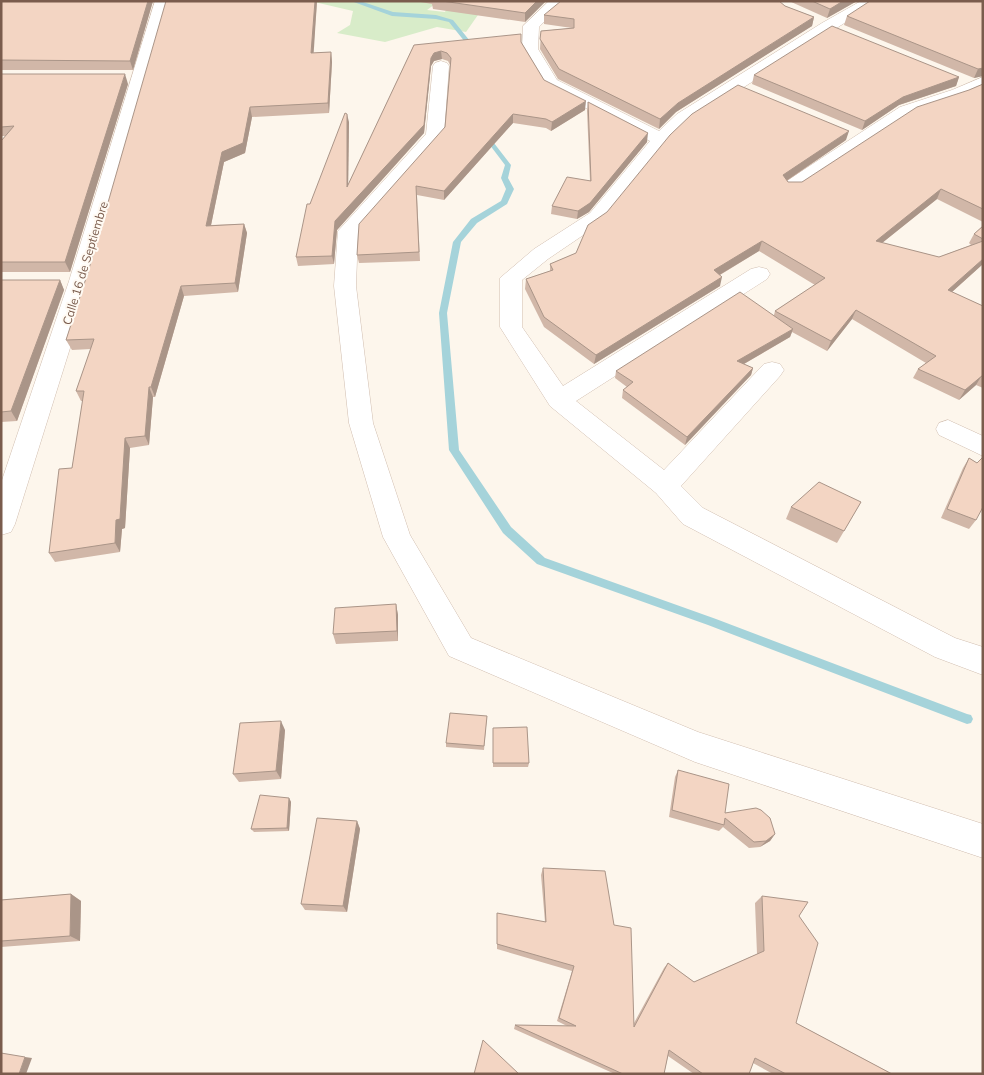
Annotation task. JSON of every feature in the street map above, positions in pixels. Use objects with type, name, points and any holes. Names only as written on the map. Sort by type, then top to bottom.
[{"type":"street","name":"Calle 16 de Septiembre","points":[[1,524],[70,281],[131,77],[163,1]]},
{"type":"street","points":[[561,1],[550,7],[531,26],[530,49],[552,83],[661,139]]},
{"type":"street","points":[[872,1],[819,23],[735,85],[683,118],[661,139],[597,217],[541,254],[511,278],[511,327],[559,400],[665,486],[693,516],[946,648],[983,661]]},
{"type":"street","points":[[819,23],[845,33]]},
{"type":"street","points":[[442,66],[434,135],[348,231],[345,286],[361,423],[396,537],[460,647],[695,747],[983,841]]},
{"type":"street","points":[[956,78],[979,84]]},
{"type":"street","points":[[792,186],[906,112],[958,94],[979,84]]},
{"type":"street","points":[[735,85],[754,92]]},
{"type":"street","points":[[845,131],[864,139]]},
{"type":"street","points":[[559,400],[758,274]]},
{"type":"street","points":[[665,486],[772,370]]},
{"type":"street","points":[[948,429],[983,447]]},
{"type":"green space","points":[[310,1],[439,1],[427,10],[445,12],[450,1],[480,12],[466,32],[437,27],[385,42],[337,33],[350,25],[353,11]]},
{"type":"building","points":[[1,1],[148,1],[130,61],[1,60]]},
{"type":"building","points":[[166,1],[315,1],[311,53],[331,52],[328,103],[250,107],[243,143],[222,152],[206,226],[244,224],[235,283],[181,286],[151,387],[149,387],[145,436],[125,438],[120,519],[116,520],[115,543],[49,553],[59,469],[72,468],[84,391],[76,391],[94,339],[66,340],[88,272]]},
{"type":"building","points":[[442,1],[537,1],[525,13]]},
{"type":"building","points":[[561,1],[779,1],[785,6],[814,17],[678,103],[660,119],[559,69],[540,39],[541,31],[574,28],[574,19],[544,15]]},
{"type":"building","points":[[812,1],[843,1],[830,9]]},
{"type":"building","points":[[870,1],[983,1],[983,68],[978,69],[847,16]]},
{"type":"building","points":[[832,26],[959,77],[903,97],[865,121],[754,75]]},
{"type":"building","points":[[521,34],[521,42],[544,80],[586,101],[552,122],[546,119],[513,114],[444,191],[416,186],[419,252],[357,255],[359,224],[445,127],[451,58],[447,53],[441,51],[434,53],[431,58],[424,125],[335,221],[332,256],[296,257],[307,204],[310,204],[345,113],[347,114],[347,187],[414,45]]},
{"type":"building","points":[[1,74],[125,74],[65,262],[1,262],[1,141],[14,126],[1,127]]},
{"type":"building","points":[[983,84],[983,209],[941,189],[876,241],[939,257],[983,241],[983,259],[948,290],[983,306],[983,375],[965,390],[918,369],[936,356],[856,310],[831,341],[775,311],[825,278],[762,241],[714,270],[722,277],[596,355],[544,317],[526,279],[553,270],[550,264],[576,253],[588,225],[607,212],[670,135],[692,114],[738,85],[849,131],[783,175],[788,182],[802,182],[917,107]]},
{"type":"building","points":[[588,102],[648,133],[590,203],[578,211],[552,206],[567,177],[591,181]]},
{"type":"building","points":[[983,226],[983,239],[974,234]]},
{"type":"building","points":[[1,280],[60,280],[11,411],[1,412]]},
{"type":"building","points":[[740,292],[793,329],[737,361],[753,368],[687,437],[623,390],[633,382],[616,371]]},
{"type":"building","points":[[983,457],[983,507],[976,520],[947,509],[969,458],[977,463]]},
{"type":"building","points":[[819,482],[861,502],[844,531],[791,507]]},
{"type":"building","points":[[396,604],[397,631],[333,634],[335,608]]},
{"type":"building","points":[[450,713],[487,716],[484,746],[446,743]]},
{"type":"building","points":[[281,721],[276,771],[233,774],[240,723]]},
{"type":"building","points":[[527,727],[529,763],[493,763],[493,728]]},
{"type":"building","points":[[678,770],[729,784],[725,813],[756,808],[761,810],[770,818],[775,834],[766,841],[754,842],[725,818],[724,825],[672,810]]},
{"type":"building","points":[[260,795],[289,798],[287,828],[251,829]]},
{"type":"building","points":[[317,818],[357,821],[343,906],[301,904]]},
{"type":"building","points":[[543,868],[605,871],[614,925],[631,928],[634,1027],[668,963],[694,982],[764,951],[762,896],[808,902],[799,916],[818,943],[796,1023],[892,1074],[786,1074],[755,1058],[749,1074],[703,1074],[669,1050],[664,1074],[623,1074],[515,1025],[576,1026],[559,1018],[574,966],[497,944],[497,913],[546,922]]},
{"type":"building","points":[[71,894],[70,936],[1,941],[1,900]]},
{"type":"building","points":[[483,1040],[519,1074],[474,1074]]},
{"type":"building","points":[[1,1053],[25,1057],[19,1074],[1,1074]]},
{"type":"waterway","points":[[354,1],[392,14],[436,17],[451,21],[475,51]]},
{"type":"waterway","points":[[485,135],[508,165],[505,178],[510,189],[504,202],[474,221],[457,242],[443,313],[454,450],[507,530],[541,561],[712,622],[967,719]]}]
